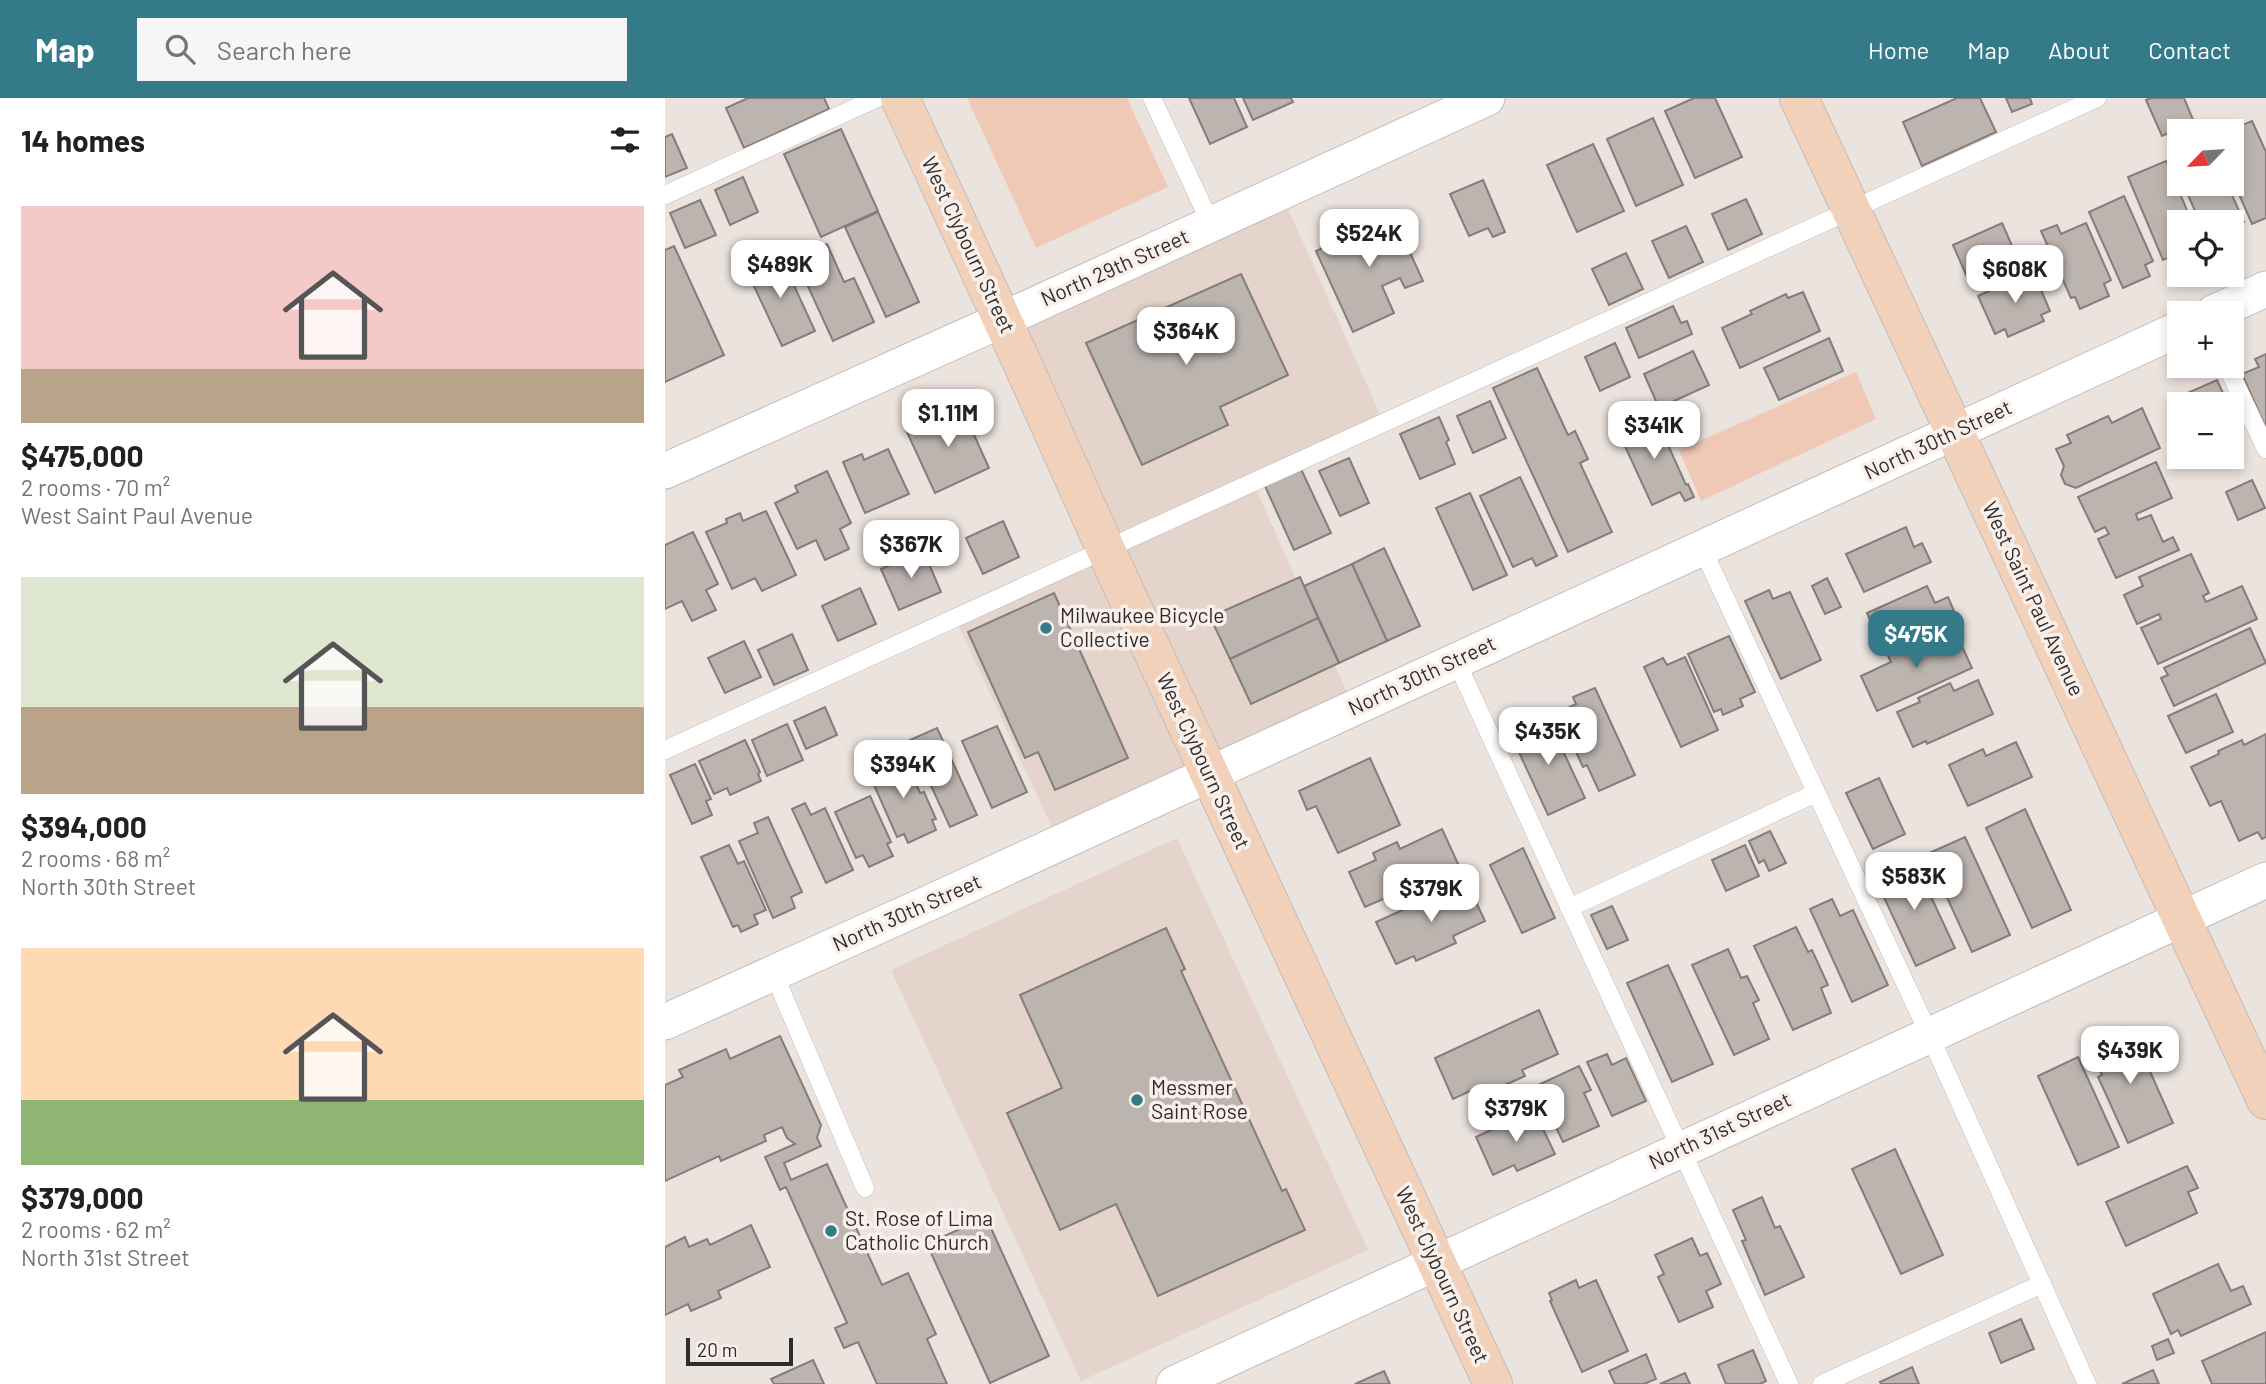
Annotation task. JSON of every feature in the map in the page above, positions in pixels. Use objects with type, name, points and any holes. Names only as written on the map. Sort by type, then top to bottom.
[{"type":"street","name":"West Clybourn Street","points":[[899,98],[1493,1384]]},
{"type":"street","name":"North 29th Street","points":[[665,471],[906,364],[1487,98]]},
{"type":"street","name":"West Saint Paul Avenue","points":[[1799,98],[2266,1100]]},
{"type":"street","points":[[2240,301],[2266,289]]},
{"type":"street","name":"North 30th Street","points":[[665,1022],[2167,335]]},
{"type":"street","name":"North 31st Street","points":[[1174,1384],[2266,880]]},
{"type":"lane","points":[[665,195],[877,98]]},
{"type":"lane","points":[[1152,98],[1211,224]]},
{"type":"lane","points":[[665,750],[2097,98]]},
{"type":"lane","points":[[2233,378],[2266,449]]},
{"type":"lane","points":[[1702,548],[1929,1034],[2087,1384]]},
{"type":"lane","points":[[1456,661],[1789,1384]]},
{"type":"lane","points":[[1569,908],[1816,793]]},
{"type":"lane","points":[[774,974],[865,1188]]},
{"type":"lane","points":[[1822,1384],[2042,1284]]},
{"type":"shaded area","points":[[967,98],[1127,98],[1168,187],[1036,248]]},
{"type":"shaded area","points":[[1281,193],[1384,423],[1253,483],[1354,708],[1059,843],[955,618],[1106,549],[1002,318]]},
{"type":"shaded area","points":[[1856,372],[1876,419],[1701,501],[1679,450]]},
{"type":"shaded area","points":[[1177,838],[1368,1250],[1081,1381],[891,970]]},
{"type":"building","points":[[748,98],[824,98],[829,109],[744,148],[726,108]]},
{"type":"building","points":[[1189,98],[1234,98],[1247,127],[1210,144]]},
{"type":"building","points":[[1243,98],[1291,98],[1293,102],[1253,120]]},
{"type":"building","points":[[1694,98],[1715,98],[1742,157],[1695,178],[1665,111]]},
{"type":"building","points":[[1957,98],[1980,98],[1996,132],[1922,166],[1903,122]]},
{"type":"building","points":[[2006,98],[2030,98],[2032,104],[2012,112]]},
{"type":"building","points":[[2184,98],[2193,119],[2167,119],[2167,134],[2162,136],[2146,100]]},
{"type":"building","points":[[1653,118],[1683,185],[1636,206],[1607,139]]},
{"type":"building","points":[[2252,121],[2266,152],[2266,218],[2252,224],[2240,196],[2244,196],[2244,124]]},
{"type":"building","points":[[841,129],[878,211],[821,237],[784,154]]},
{"type":"building","points":[[672,134],[687,168],[665,177],[665,137]]},
{"type":"building","points":[[1593,144],[1624,211],[1577,232],[1547,165]]},
{"type":"building","points":[[2166,161],[2167,196],[2181,196],[2187,210],[2167,210],[2167,258],[2163,260],[2128,177]]},
{"type":"building","points":[[743,177],[758,212],[730,225],[715,190]]},
{"type":"building","points":[[1483,180],[1505,232],[1493,237],[1488,228],[1469,236],[1450,194]]},
{"type":"building","points":[[2124,196],[2153,261],[2145,265],[2150,276],[2123,288],[2089,212]]},
{"type":"building","points":[[2188,196],[2232,196],[2239,210],[2195,210]]},
{"type":"building","points":[[1746,199],[1762,234],[1728,250],[1712,214]]},
{"type":"building","points":[[700,200],[716,235],[685,248],[670,213]]},
{"type":"building","points":[[1391,211],[1423,281],[1405,288],[1400,278],[1382,286],[1394,313],[1353,332],[1316,251],[1356,233],[1354,228]]},
{"type":"building","points":[[878,212],[919,302],[886,317],[845,227]]},
{"type":"building","points":[[2002,223],[2020,264],[1971,286],[1953,245]]},
{"type":"building","points":[[2086,223],[2111,280],[2104,284],[2109,296],[2080,309],[2075,297],[2071,298],[2041,231],[2057,225],[2061,234]]},
{"type":"building","points":[[1686,226],[1703,262],[1669,278],[1652,241]]},
{"type":"building","points":[[827,244],[844,282],[854,278],[874,322],[833,341],[795,258]]},
{"type":"building","points":[[674,246],[724,355],[665,382],[665,250]]},
{"type":"building","points":[[779,253],[815,331],[782,346],[746,269]]},
{"type":"building","points":[[1626,253],[1643,289],[1609,305],[1592,269]]},
{"type":"building","points":[[2033,271],[2050,311],[2041,315],[2044,321],[2008,337],[2005,329],[1995,334],[1978,296]]},
{"type":"building","points":[[1241,274],[1288,375],[1220,407],[1228,425],[1142,465],[1086,343]]},
{"type":"building","points":[[1803,292],[1820,331],[1740,368],[1722,328],[1786,294],[1788,298]]},
{"type":"building","points":[[1673,306],[1681,323],[1687,321],[1692,334],[1639,358],[1626,328]]},
{"type":"building","points":[[1829,338],[1843,371],[1779,400],[1764,368]]},
{"type":"building","points":[[1615,343],[1630,377],[1600,391],[1585,357]]},
{"type":"building","points":[[1693,351],[1709,385],[1659,408],[1644,374]]},
{"type":"building","points":[[2266,354],[2266,428],[2244,378],[2244,373],[2259,367],[2255,359]]},
{"type":"building","points":[[1537,368],[1568,435],[1575,431],[1588,459],[1580,463],[1612,532],[1568,552],[1493,388]]},
{"type":"building","points":[[2217,380],[2222,392],[2190,392]]},
{"type":"building","points":[[1490,401],[1506,438],[1473,453],[1457,416]]},
{"type":"building","points":[[961,406],[989,468],[935,493],[906,430]]},
{"type":"building","points":[[2142,408],[2160,448],[2076,488],[2065,484],[2061,475],[2064,466],[2056,449],[2071,443],[2067,435],[2108,416],[2112,423]]},
{"type":"building","points":[[1654,414],[1694,497],[1685,501],[1680,492],[1652,505],[1618,431]]},
{"type":"building","points":[[1439,417],[1455,464],[1420,479],[1400,434]]},
{"type":"building","points":[[888,449],[909,494],[865,513],[843,462],[862,454],[864,460]]},
{"type":"building","points":[[1349,458],[1369,503],[1340,516],[1319,471]]},
{"type":"building","points":[[2156,462],[2172,498],[2136,514],[2138,520],[2151,515],[2163,542],[2173,537],[2179,550],[2116,578],[2098,539],[2109,534],[2105,527],[2095,532],[2078,497]]},
{"type":"building","points":[[1301,469],[1331,533],[1294,550],[1265,486]]},
{"type":"building","points":[[827,471],[851,523],[840,529],[849,549],[825,560],[816,540],[797,549],[775,503],[798,492],[795,486]]},
{"type":"building","points":[[1520,477],[1557,556],[1536,566],[1532,558],[1513,567],[1480,496]]},
{"type":"building","points":[[2252,480],[2265,508],[2238,520],[2226,492]]},
{"type":"building","points":[[1470,493],[1507,575],[1473,590],[1436,508]]},
{"type":"building","points":[[766,511],[796,575],[762,591],[755,578],[732,589],[706,532],[727,523],[726,519],[740,513],[743,521]]},
{"type":"building","points":[[1003,521],[1019,557],[983,574],[966,538]]},
{"type":"building","points":[[1906,527],[1914,547],[1922,543],[1931,562],[1864,592],[1846,554]]},
{"type":"building","points":[[693,532],[718,584],[706,590],[716,610],[692,621],[682,601],[665,609],[665,545]]},
{"type":"building","points":[[1384,548],[1420,626],[1387,641],[1352,564]]},
{"type":"building","points":[[923,550],[941,592],[899,610],[881,569]]},
{"type":"building","points":[[2191,554],[2209,593],[2203,596],[2206,602],[2242,586],[2257,619],[2158,664],[2141,628],[2161,619],[2159,614],[2137,624],[2124,595],[2143,586],[2139,577]]},
{"type":"building","points":[[1352,564],[1387,641],[1339,663],[1304,586]]},
{"type":"building","points":[[1300,577],[1318,618],[1230,659],[1210,617]]},
{"type":"building","points":[[1827,578],[1841,607],[1825,614],[1812,586]]},
{"type":"building","points":[[1927,586],[1935,603],[1948,597],[1957,618],[1884,651],[1867,613]]},
{"type":"building","points":[[860,588],[876,624],[838,641],[822,606]]},
{"type":"building","points":[[1769,590],[1773,599],[1790,592],[1821,660],[1781,679],[1745,601]]},
{"type":"building","points":[[1054,593],[1128,758],[1055,790],[1038,752],[1025,758],[968,632]]},
{"type":"building","points":[[1318,618],[1339,663],[1251,704],[1230,659]]},
{"type":"building","points":[[2250,628],[2266,663],[2174,706],[2161,678],[2168,675],[2164,668]]},
{"type":"building","points":[[1956,633],[1972,668],[1877,711],[1861,676],[1891,662],[1888,656],[1927,638],[1930,645]]},
{"type":"building","points":[[792,634],[808,670],[774,685],[758,650]]},
{"type":"building","points":[[1729,636],[1755,692],[1740,699],[1743,706],[1723,715],[1721,709],[1714,712],[1688,654]]},
{"type":"building","points":[[744,641],[761,677],[725,693],[708,658]]},
{"type":"building","points":[[1685,657],[1718,730],[1681,747],[1644,667],[1663,658],[1667,665]]},
{"type":"building","points":[[1978,680],[1993,714],[1927,744],[1926,741],[1913,747],[1897,712],[1920,702],[1918,698],[1950,683],[1954,691]]},
{"type":"building","points":[[1595,688],[1635,775],[1599,791],[1587,765],[1583,767],[1569,737],[1573,735],[1562,711],[1576,704],[1573,697]]},
{"type":"building","points":[[2216,694],[2233,732],[2186,753],[2168,716]]},
{"type":"building","points":[[825,707],[837,735],[806,749],[794,721]]},
{"type":"building","points":[[1548,719],[1585,798],[1548,815],[1511,735]]},
{"type":"building","points":[[787,724],[803,760],[767,776],[752,740]]},
{"type":"building","points":[[997,726],[1027,792],[992,808],[962,741]]},
{"type":"building","points":[[937,728],[977,815],[950,827],[910,740]]},
{"type":"building","points":[[2266,734],[2266,837],[2262,839],[2258,832],[2239,841],[2221,801],[2210,806],[2191,767],[2242,740],[2244,745]]},
{"type":"building","points":[[745,740],[760,772],[758,774],[761,781],[730,795],[727,788],[714,794],[699,761]]},
{"type":"building","points":[[2016,742],[2032,777],[1968,806],[1949,765],[1983,749],[1986,756]]},
{"type":"building","points":[[897,754],[904,770],[909,768],[920,793],[924,792],[936,819],[932,820],[936,830],[908,843],[904,834],[897,837],[874,785],[878,784],[871,766]]},
{"type":"building","points":[[1370,758],[1400,825],[1338,853],[1316,806],[1307,810],[1299,791]]},
{"type":"building","points":[[695,764],[711,799],[706,801],[712,815],[692,824],[670,775]]},
{"type":"building","points":[[1879,778],[1905,834],[1873,849],[1846,793]]},
{"type":"building","points":[[870,796],[891,842],[887,844],[893,856],[869,867],[863,855],[856,858],[835,812]]},
{"type":"building","points":[[805,803],[811,815],[825,808],[853,870],[826,883],[792,809]]},
{"type":"building","points":[[2025,809],[2071,910],[2032,928],[1986,828]]},
{"type":"building","points":[[768,817],[802,892],[791,897],[795,908],[773,918],[739,841],[758,833],[754,823]]},
{"type":"building","points":[[1442,829],[1459,866],[1428,880],[1432,888],[1396,904],[1392,895],[1365,907],[1349,872],[1376,860],[1373,853],[1397,842],[1400,849]]},
{"type":"building","points":[[1770,831],[1786,863],[1769,871],[1764,860],[1759,863],[1749,841]]},
{"type":"building","points":[[1965,837],[2010,935],[1972,952],[1927,854]]},
{"type":"building","points":[[729,845],[738,864],[744,861],[766,910],[754,915],[758,924],[741,932],[738,925],[733,927],[701,857]]},
{"type":"building","points":[[1745,845],[1759,876],[1726,891],[1712,860]]},
{"type":"building","points":[[1523,848],[1555,918],[1522,933],[1490,865]]},
{"type":"building","points":[[1913,858],[1955,948],[1916,966],[1874,876]]},
{"type":"building","points":[[1466,881],[1485,921],[1453,936],[1456,943],[1416,961],[1414,956],[1396,964],[1376,922]]},
{"type":"building","points":[[1832,899],[1840,916],[1853,910],[1888,985],[1852,1002],[1810,909]]},
{"type":"building","points":[[1612,906],[1628,940],[1607,949],[1591,915]]},
{"type":"building","points":[[1796,927],[1808,952],[1812,950],[1828,985],[1821,988],[1831,1013],[1793,1030],[1754,946]]},
{"type":"building","name":"Messmer Saint Rose","points":[[1166,928],[1185,969],[1181,971],[1282,1191],[1286,1189],[1305,1230],[1158,1296],[1116,1204],[1060,1230],[1007,1113],[1062,1088],[1020,995]]},
{"type":"building","points":[[1728,949],[1741,978],[1747,976],[1759,1000],[1753,1003],[1769,1039],[1734,1055],[1692,965]]},
{"type":"building","points":[[1668,965],[1713,1064],[1672,1082],[1627,983]]},
{"type":"building","points":[[1539,1010],[1558,1054],[1522,1070],[1525,1076],[1487,1093],[1483,1085],[1453,1099],[1435,1058]]},
{"type":"building","points":[[2126,1027],[2137,1050],[2140,1049],[2173,1123],[2128,1143],[2098,1077],[2102,1075],[2088,1044]]},
{"type":"building","name":"St. Rose of Lima Catholic Church","points":[[780,1036],[821,1125],[817,1138],[821,1146],[784,1163],[791,1180],[827,1164],[882,1285],[908,1273],[936,1334],[927,1339],[947,1384],[877,1384],[858,1342],[844,1348],[835,1328],[847,1323],[786,1187],[780,1190],[765,1157],[795,1144],[787,1138],[782,1127],[764,1135],[766,1141],[721,1161],[719,1156],[665,1181],[665,1085],[683,1077],[679,1070],[726,1049],[730,1059]]},
{"type":"building","points":[[1607,1054],[1612,1065],[1626,1058],[1646,1101],[1612,1116],[1587,1062]]},
{"type":"building","points":[[2078,1057],[2119,1147],[2078,1165],[2038,1076]]},
{"type":"building","points":[[1579,1066],[1591,1090],[1584,1093],[1599,1126],[1563,1142],[1536,1086]]},
{"type":"building","points":[[1534,1110],[1555,1154],[1517,1171],[1514,1165],[1493,1175],[1476,1137]]},
{"type":"building","points":[[1895,1149],[1943,1255],[1901,1274],[1852,1169]]},
{"type":"building","points":[[2187,1166],[2198,1188],[2188,1192],[2197,1213],[2126,1246],[2106,1202]]},
{"type":"building","points":[[1762,1197],[1775,1228],[1780,1226],[1804,1277],[1765,1295],[1742,1241],[1746,1240],[1733,1210]]},
{"type":"building","points":[[986,1217],[1049,1356],[990,1383],[927,1244]]},
{"type":"building","points":[[751,1225],[770,1267],[718,1291],[721,1298],[691,1311],[688,1304],[665,1315],[665,1247],[685,1237],[689,1247],[707,1239],[710,1245]]},
{"type":"building","points":[[1692,1238],[1700,1256],[1707,1253],[1721,1284],[1706,1291],[1713,1307],[1679,1322],[1658,1277],[1664,1274],[1655,1255]]},
{"type":"building","points":[[2218,1264],[2231,1291],[2243,1286],[2251,1304],[2181,1336],[2178,1330],[2171,1334],[2153,1294]]},
{"type":"building","points":[[1576,1280],[1579,1288],[1596,1280],[1628,1351],[1582,1372],[1550,1301],[1552,1300],[1549,1293]]},
{"type":"building","points":[[2021,1319],[2034,1349],[2001,1363],[1989,1333]]},
{"type":"building","points":[[2266,1332],[2266,1384],[2212,1384],[2202,1361]]},
{"type":"building","points":[[2168,1339],[2174,1353],[2157,1360],[2152,1346]]},
{"type":"building","points":[[1753,1350],[1766,1381],[1760,1384],[1726,1384],[1718,1365]]},
{"type":"building","points":[[1646,1354],[1656,1379],[1644,1384],[1615,1384],[1609,1371]]},
{"type":"building","points":[[813,1360],[824,1384],[774,1384],[771,1379]]},
{"type":"building","points":[[1912,1367],[1919,1384],[1881,1384],[1880,1382]]},
{"type":"building","points":[[2153,1370],[2159,1384],[2122,1384]]},
{"type":"building","points":[[1384,1371],[1390,1384],[1355,1384]]},
{"type":"building","points":[[1685,1373],[1690,1384],[1660,1384]]},
{"type":"place","name":"Milwaukee Bicycle Collective","points":[[1046,628]]},
{"type":"place","name":"Messmer Saint Rose","points":[[1137,1100]]},
{"type":"place","name":"St. Rose of Lima Catholic Church","points":[[831,1231]]}]
